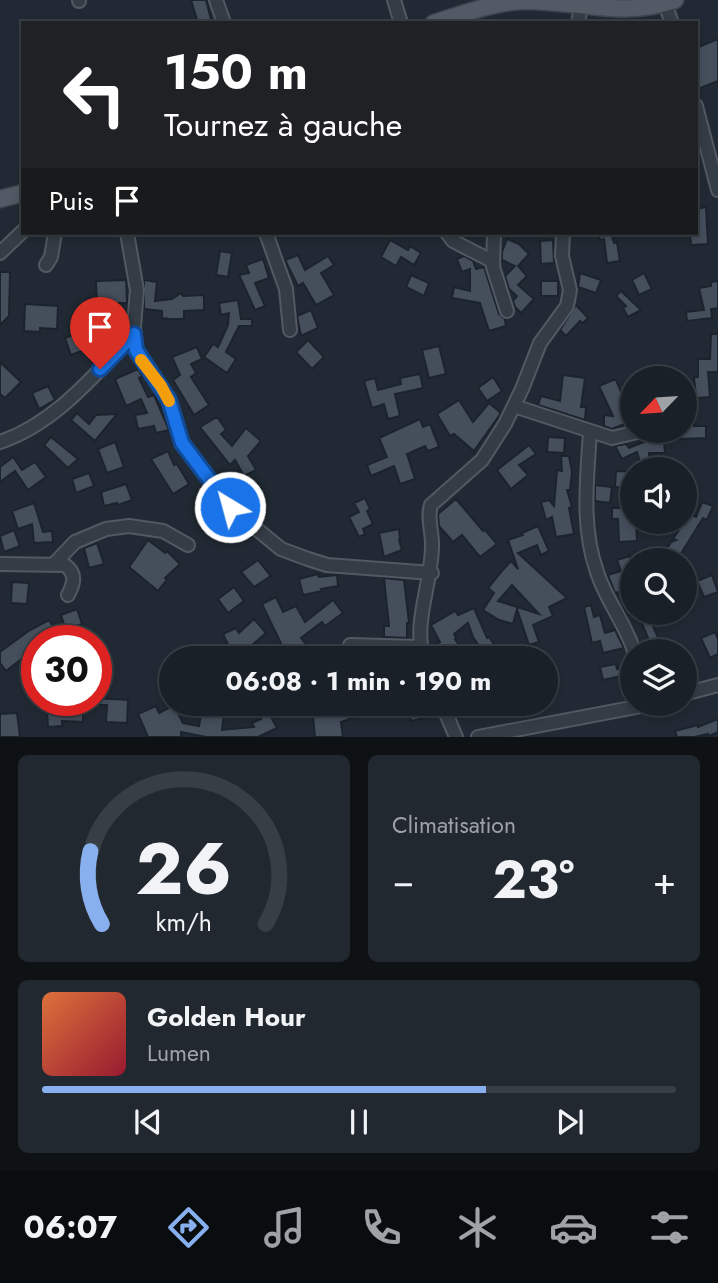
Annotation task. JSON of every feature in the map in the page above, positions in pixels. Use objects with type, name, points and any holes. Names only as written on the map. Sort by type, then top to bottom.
[{"type":"main road","points":[[443,21],[509,2],[538,1],[617,10],[638,9],[670,2]]},
{"type":"main road","points":[[0,199],[21,194]]},
{"type":"street","points":[[216,0],[222,21]]},
{"type":"street","points":[[394,0],[400,21]]},
{"type":"street","points":[[670,2],[672,21]]},
{"type":"street","points":[[578,21],[581,5]]},
{"type":"street","points":[[698,114],[718,190]]},
{"type":"street","points":[[0,253],[21,233]]},
{"type":"street","points":[[46,265],[51,257],[55,235]]},
{"type":"street","points":[[127,235],[137,290],[134,334],[136,350],[169,400],[182,443],[230,507],[281,549],[327,565],[432,573]]},
{"type":"street","points":[[266,235],[286,289],[289,330]]},
{"type":"street","points":[[448,235],[453,241],[492,261]]},
{"type":"street","points":[[494,235],[492,261],[507,311]]},
{"type":"street","points":[[422,646],[420,625],[432,573],[429,510],[431,505],[476,467],[505,424],[540,343],[567,306],[570,290],[562,256],[563,235]]},
{"type":"street","points":[[0,442],[46,420],[83,387],[134,334]]},
{"type":"street","points":[[514,406],[590,432],[612,438],[620,436]]},
{"type":"street","points":[[590,432],[586,490],[589,544],[597,576],[629,639]]},
{"type":"street","points":[[54,564],[75,542],[106,529],[129,526],[163,531],[188,545]]},
{"type":"street","points":[[0,564],[65,565],[74,576],[68,595]]},
{"type":"street","points":[[350,645],[360,646]]},
{"type":"street","points":[[697,690],[718,684]]},
{"type":"street","points":[[478,737],[620,710]]},
{"type":"street","points":[[447,716],[456,737]]},
{"type":"building","points":[[191,0],[206,0],[211,21],[197,21]]},
{"type":"building","points":[[718,39],[718,81],[698,89],[698,47]]},
{"type":"building","points":[[706,207],[708,244],[691,245],[690,235],[698,235],[698,209]]},
{"type":"building","points":[[599,235],[619,235],[612,237],[614,243],[617,242],[620,261],[607,263],[604,239],[600,240]]},
{"type":"building","points":[[507,239],[519,244],[529,254],[518,266],[527,276],[518,285],[534,299],[521,313],[515,307],[513,301],[517,296],[509,289],[505,276],[515,266],[502,260]]},
{"type":"building","points":[[390,240],[408,250],[410,246],[421,253],[414,265],[401,257],[396,266],[381,257]]},
{"type":"building","points":[[553,240],[554,263],[541,264],[540,241]]},
{"type":"building","points":[[220,251],[232,253],[228,277],[216,275]]},
{"type":"building","points":[[298,255],[305,270],[328,256],[334,265],[321,273],[334,295],[316,305],[303,283],[298,286],[285,260]]},
{"type":"building","points":[[464,256],[473,261],[476,269],[484,267],[499,314],[505,319],[506,326],[489,331],[480,303],[452,298],[454,287],[470,291],[470,269],[462,272],[457,259]]},
{"type":"building","points":[[263,259],[269,278],[255,283],[265,306],[255,310],[239,275],[249,273],[246,265]]},
{"type":"building","points":[[0,272],[10,272],[9,316],[0,325]]},
{"type":"building","points":[[580,273],[601,280],[596,293],[578,287]]},
{"type":"building","points":[[644,273],[652,289],[639,295],[632,280]]},
{"type":"building","points":[[411,275],[429,283],[424,296],[406,287]]},
{"type":"building","points":[[126,280],[127,303],[115,303],[112,324],[125,328],[124,332],[121,334],[104,329],[115,341],[94,364],[87,349],[71,355],[65,338],[79,333],[78,330],[86,326],[90,306],[97,307],[96,281]]},
{"type":"building","points":[[144,280],[157,282],[155,301],[172,299],[181,293],[183,296],[204,295],[204,310],[184,311],[184,319],[170,319],[162,318],[162,311],[144,309]]},
{"type":"building","points":[[541,281],[558,281],[558,296],[541,296]]},
{"type":"building","points":[[718,281],[718,308],[711,309],[712,318],[687,321],[686,312],[704,310],[699,288],[711,286],[711,282]]},
{"type":"building","points":[[621,291],[641,310],[628,317],[623,308],[626,306],[616,296]]},
{"type":"building","points":[[238,300],[241,319],[252,319],[252,326],[239,326],[226,352],[236,359],[227,373],[204,357],[213,344],[218,347],[228,325],[229,313],[221,315],[219,303]]},
{"type":"building","points":[[25,304],[58,306],[57,329],[24,331]]},
{"type":"building","points":[[576,305],[588,318],[583,323],[580,321],[566,336],[560,330]]},
{"type":"building","points":[[311,310],[318,328],[301,336],[297,316]]},
{"type":"building","points":[[711,334],[718,334],[718,372],[708,372],[710,397],[697,398],[698,359],[710,359]]},
{"type":"building","points":[[308,340],[324,357],[312,369],[296,352]]},
{"type":"building","points":[[439,346],[446,374],[429,378],[422,350]]},
{"type":"building","points":[[197,347],[202,359],[191,364],[196,373],[191,377],[209,405],[194,415],[173,380],[180,375],[172,357]]},
{"type":"building","points":[[0,362],[21,382],[5,398],[0,394]]},
{"type":"building","points":[[138,369],[148,397],[154,395],[169,430],[156,433],[154,426],[138,429],[135,415],[147,413],[141,399],[126,406],[115,379]]},
{"type":"building","points":[[420,374],[423,388],[395,394],[400,416],[388,419],[384,404],[372,408],[364,381],[375,378],[378,390],[401,384],[400,378]]},
{"type":"building","points":[[563,375],[585,378],[581,407],[586,407],[585,420],[538,405],[541,396],[560,401]]},
{"type":"building","points":[[493,377],[502,391],[487,401],[478,388]]},
{"type":"building","points":[[616,380],[620,389],[620,426],[612,429],[604,426],[604,415],[613,416],[599,386]]},
{"type":"building","points":[[48,386],[55,400],[39,409],[32,393]]},
{"type":"building","points":[[459,400],[473,422],[489,403],[501,413],[474,451],[454,434],[450,436],[437,414]]},
{"type":"building","points":[[77,413],[89,424],[96,415],[117,414],[95,441],[71,420]]},
{"type":"building","points":[[218,418],[226,430],[221,434],[232,446],[246,428],[261,441],[248,456],[256,470],[244,476],[235,460],[230,465],[200,427]]},
{"type":"building","points":[[420,419],[423,427],[430,424],[439,447],[428,451],[425,446],[407,454],[415,479],[400,484],[394,466],[371,476],[367,465],[387,457],[379,438]]},
{"type":"building","points":[[697,426],[706,426],[706,438],[697,438]]},
{"type":"building","points":[[51,437],[78,459],[68,468],[44,445]]},
{"type":"building","points":[[548,437],[565,438],[564,453],[547,452]]},
{"type":"building","points":[[115,442],[124,467],[107,473],[98,449]]},
{"type":"building","points":[[641,443],[664,443],[665,453],[649,453],[649,457],[638,457],[637,452],[621,457],[615,446],[626,444],[629,448]]},
{"type":"building","points":[[529,445],[536,454],[519,465],[528,475],[511,489],[497,470]]},
{"type":"building","points":[[168,451],[174,465],[177,464],[189,484],[173,494],[151,459]]},
{"type":"building","points":[[561,456],[569,456],[572,472],[570,490],[567,490],[572,507],[569,508],[574,534],[556,537],[552,517],[546,520],[541,502],[549,500],[554,506],[557,470],[562,471]]},
{"type":"building","points":[[13,457],[22,470],[35,462],[46,477],[28,490],[15,471],[0,482],[0,467]]},
{"type":"building","points":[[616,471],[620,471],[620,487],[615,487]]},
{"type":"building","points":[[89,473],[94,486],[76,493],[72,479]]},
{"type":"building","points":[[244,476],[250,481],[246,487],[240,483]]},
{"type":"building","points":[[126,484],[132,500],[104,506],[101,492]]},
{"type":"building","points":[[595,485],[612,487],[610,503],[595,501]]},
{"type":"building","points":[[365,498],[373,524],[363,529],[365,534],[359,537],[349,517],[359,512],[354,503]]},
{"type":"building","points":[[456,499],[497,544],[480,557],[462,535],[453,542],[439,526],[438,514]]},
{"type":"building","points":[[702,502],[713,506],[707,520],[703,518],[697,528],[697,514]]},
{"type":"building","points":[[34,503],[43,532],[52,531],[53,542],[34,543],[32,524],[18,529],[12,511]]},
{"type":"building","points":[[612,508],[620,508],[620,534],[637,534],[637,541],[619,542],[618,519],[612,519]]},
{"type":"building","points":[[538,526],[549,551],[541,555],[537,545],[518,553],[567,598],[549,607],[553,616],[533,625],[539,642],[529,645],[517,609],[513,624],[499,620],[483,610],[494,593],[488,588],[501,572],[511,561],[518,569],[508,540],[523,535],[522,533]],"holes":[[[512,585],[539,614],[498,601]]]},
{"type":"building","points":[[399,529],[402,550],[384,557],[379,533]]},
{"type":"building","points":[[14,530],[20,546],[4,552],[0,536]]},
{"type":"building","points":[[676,534],[693,534],[684,548],[667,548],[676,540],[673,539]]},
{"type":"building","points":[[148,540],[165,553],[167,551],[180,564],[165,578],[167,580],[158,591],[129,567]]},
{"type":"building","points":[[97,543],[104,564],[89,568],[84,548]]},
{"type":"building","points":[[258,560],[271,576],[254,587],[241,572]]},
{"type":"building","points":[[620,571],[620,595],[619,592],[615,593],[608,575]]},
{"type":"building","points":[[318,574],[319,577],[337,575],[338,586],[303,595],[299,579]]},
{"type":"building","points":[[712,575],[718,592],[704,597],[697,581]]},
{"type":"building","points":[[384,578],[404,580],[409,623],[407,638],[384,637],[384,626],[389,626]]},
{"type":"building","points":[[12,582],[29,583],[27,604],[11,603]]},
{"type":"building","points":[[234,587],[244,601],[228,613],[218,599]]},
{"type":"building","points":[[276,597],[283,612],[296,606],[305,622],[333,600],[343,613],[325,626],[322,622],[301,638],[307,646],[282,646],[262,604]]},
{"type":"building","points":[[591,605],[594,617],[600,615],[605,633],[615,630],[620,640],[620,649],[603,653],[600,641],[592,643],[584,607]]},
{"type":"building","points":[[474,608],[487,638],[489,637],[495,646],[479,646],[468,623],[454,634],[460,646],[432,646],[440,642],[431,625],[455,611],[458,615]]},
{"type":"building","points":[[77,609],[82,624],[64,625],[61,615]]},
{"type":"building","points":[[254,619],[266,633],[250,646],[229,646],[223,634],[236,628],[239,633]]},
{"type":"building","points":[[49,620],[52,625],[40,625]]},
{"type":"building","points":[[643,625],[652,625],[659,639],[648,639]]},
{"type":"building","points":[[715,632],[718,654],[710,658],[701,638]]},
{"type":"building","points":[[21,637],[21,659],[6,671],[0,663],[0,652]]},
{"type":"building","points":[[616,664],[617,669],[620,668],[620,676],[603,680],[600,667]]},
{"type":"building","points":[[112,699],[128,700],[127,723],[106,722],[106,716],[112,716]]},
{"type":"building","points":[[156,706],[159,716],[180,716],[183,723],[199,726],[201,716],[224,716],[222,730],[254,727],[252,723],[261,719],[260,716],[271,716],[277,728],[258,737],[206,737],[181,732],[181,737],[148,737],[138,714]]},
{"type":"building","points":[[17,713],[20,737],[0,737],[0,714]]},
{"type":"building","points":[[47,716],[83,716],[83,722],[62,721],[62,726],[48,727]]},
{"type":"building","points":[[358,716],[341,722],[343,737],[315,737],[313,717]]},
{"type":"building","points":[[410,716],[433,716],[411,721]]},
{"type":"building","points":[[718,719],[718,732],[709,736],[677,737],[675,731],[698,727]]},
{"type":"slow traffic","points":[[141,360],[169,401]]},
{"type":"route","points":[[100,369],[134,334],[134,344],[142,362],[169,400],[182,443],[230,507]]}]
